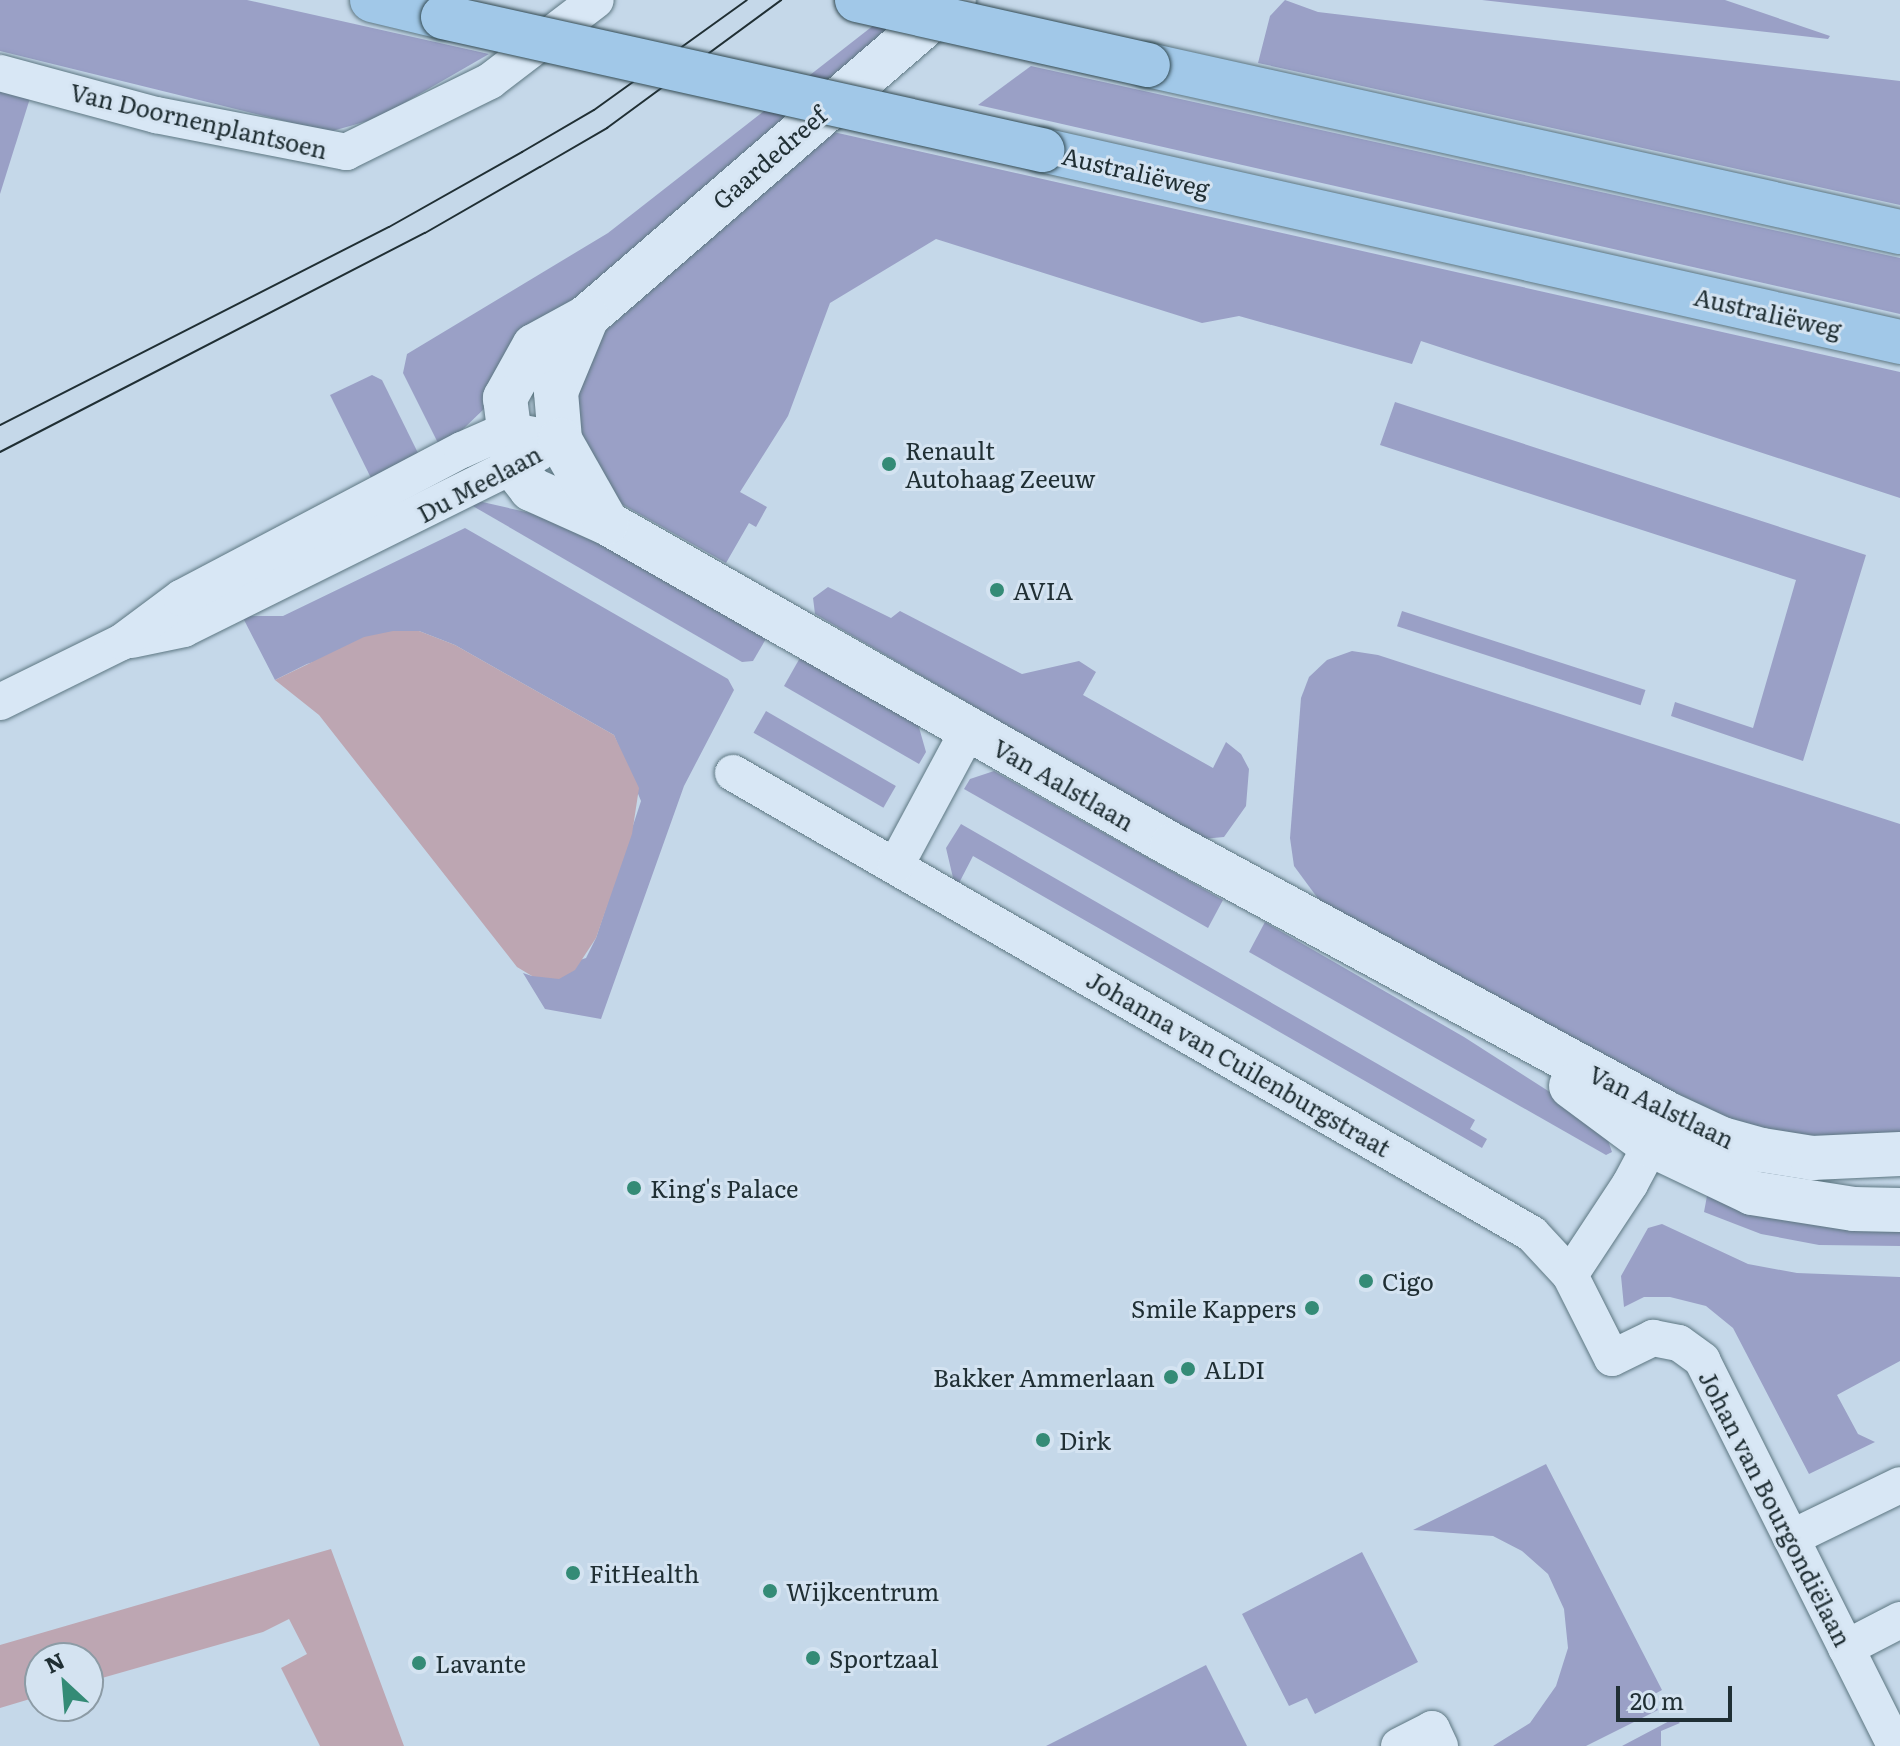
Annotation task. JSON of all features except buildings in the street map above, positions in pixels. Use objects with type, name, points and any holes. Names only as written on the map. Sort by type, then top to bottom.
[{"type":"main road","name":"Australiëweg","points":[[372,0],[1900,342]]},
{"type":"main road","points":[[857,0],[1900,232]]},
{"type":"street","name":"Van Doornenplantsoen","points":[[0,73],[156,115],[346,152],[490,81],[596,0]]},
{"type":"street","name":"Gaardedreef","points":[[510,449],[505,398],[534,346],[587,317],[954,0]]},
{"type":"street","name":"Gaardedreef","points":[[560,440],[556,392],[587,317]]},
{"type":"street","name":"Du Meelaan","points":[[0,702],[122,642],[181,598],[510,449],[560,440]]},
{"type":"street","points":[[560,440],[607,523]]},
{"type":"street","name":"Van Aalstlaan","points":[[510,449],[531,489],[607,523],[969,729],[1526,1038],[1574,1090],[1659,1129],[1752,1193],[1854,1209],[1900,1210]]},
{"type":"street","points":[[896,865],[969,729]]},
{"type":"street","name":"Johanna van Cuilenburgstraat","points":[[733,773],[1532,1234],[1570,1275],[1612,1358]]},
{"type":"street","points":[[1570,1275],[1630,1184],[1659,1129]]},
{"type":"street","name":"Van Aalstlaan","points":[[1659,1129],[1812,1158],[1900,1154]]},
{"type":"street","name":"Johan van Bourgondiëlaan","points":[[1612,1358],[1653,1338],[1679,1343],[1702,1360],[1895,1746]]},
{"type":"street","points":[[1791,1538],[1900,1485]]},
{"type":"street","points":[[1846,1648],[1900,1620]]},
{"type":"street","points":[[1399,1746],[1432,1729],[1440,1746]]},
{"type":"shaded area","points":[[0,0],[247,0],[489,54],[378,118],[329,132],[0,51]]},
{"type":"shaded area","points":[[906,0],[921,0],[509,355],[486,407],[460,432],[438,443],[403,373],[407,354],[608,233]]},
{"type":"shaded area","points":[[1285,0],[1318,12],[1900,81],[1900,205],[1258,63],[1270,16]]},
{"type":"shaded area","points":[[1482,0],[1725,0],[1830,36],[1828,39]]},
{"type":"shaded area","points":[[1031,66],[1900,258],[1900,314],[978,105]]},
{"type":"shaded area","points":[[0,87],[31,95],[0,194]]},
{"type":"shaded area","points":[[829,131],[1900,372],[1900,498],[1421,341],[1412,364],[1239,316],[1202,323],[936,239],[830,303],[788,416],[740,492],[767,507],[756,527],[749,523],[726,563],[618,502],[583,454],[575,399],[603,333]]},
{"type":"shaded area","points":[[372,375],[382,380],[418,453],[371,478],[330,395]]},
{"type":"shaded area","points":[[1395,402],[1866,555],[1803,761],[1671,716],[1675,702],[1753,728],[1796,580],[1380,445]]},
{"type":"shaded area","points":[[478,501],[565,521],[767,637],[753,661],[742,662],[471,505]]},
{"type":"shaded area","points":[[465,528],[728,679],[734,690],[684,786],[601,1019],[545,1009],[523,973],[532,976],[586,958],[596,938],[641,801],[614,735],[455,645],[419,631],[307,664],[275,680],[242,616],[283,616]]},
{"type":"shaded area","points":[[828,587],[891,618],[900,611],[1022,674],[1079,661],[1096,672],[1083,695],[1213,768],[1226,742],[1241,754],[1249,769],[1246,806],[1224,837],[1202,839],[815,614],[813,598]]},
{"type":"shaded area","points":[[1402,611],[1645,690],[1641,705],[1397,626]]},
{"type":"shaded area","points":[[393,631],[419,631],[455,645],[614,735],[639,788],[632,834],[596,938],[575,970],[559,979],[532,976],[517,967],[319,715],[275,680],[364,637]]},
{"type":"shaded area","points":[[1352,651],[1378,655],[1900,824],[1900,1144],[1740,1131],[1322,904],[1294,866],[1290,838],[1301,698],[1309,677],[1327,660]]},
{"type":"shaded area","points":[[801,656],[918,724],[926,752],[919,764],[784,686]]},
{"type":"shaded area","points":[[766,711],[896,786],[883,808],[754,733]]},
{"type":"shaded area","points":[[994,771],[1223,900],[1208,928],[964,789],[970,779]]},
{"type":"shaded area","points":[[961,824],[1475,1120],[1470,1129],[1487,1139],[1482,1148],[973,856],[958,885],[954,882],[946,848]]},
{"type":"shaded area","points":[[1265,922],[1464,1037],[1603,1126],[1612,1152],[1606,1155],[1249,952]]},
{"type":"shaded area","points":[[1707,1196],[1900,1220],[1900,1246],[1819,1245],[1761,1234],[1704,1212]]},
{"type":"shaded area","points":[[1662,1224],[1748,1264],[1797,1273],[1900,1277],[1900,1361],[1837,1395],[1858,1434],[1875,1442],[1809,1474],[1733,1328],[1706,1306],[1670,1297],[1644,1297],[1624,1307],[1621,1276],[1648,1228]]},
{"type":"shaded area","points":[[1546,1464],[1662,1690],[1651,1696],[1658,1710],[1586,1746],[1493,1746],[1530,1723],[1556,1686],[1568,1648],[1564,1609],[1548,1574],[1522,1551],[1493,1536],[1413,1530]]},
{"type":"shaded area","points":[[331,1549],[404,1746],[320,1746],[281,1668],[307,1654],[289,1619],[263,1632],[104,1677],[104,1642],[24,1642],[24,1701],[0,1708],[0,1645]]},
{"type":"shaded area","points":[[1362,1552],[1418,1662],[1315,1714],[1307,1698],[1289,1706],[1242,1614]]},
{"type":"shaded area","points":[[1206,1665],[1247,1746],[1046,1746]]},
{"type":"shaded area","points":[[1675,1718],[1680,1723],[1661,1731],[1661,1746],[1622,1746]]},
{"type":"tram line","points":[[0,425],[389,227],[522,152],[594,110],[747,0]]},
{"type":"tram line","points":[[0,452],[425,233],[540,167],[607,128],[781,0]]},
{"type":"place","name":"Renault Autohaag Zeeuw","points":[[889,464]]},
{"type":"place","name":"AVIA","points":[[997,590]]},
{"type":"place","name":"King's Palace","points":[[634,1188]]},
{"type":"place","name":"Cigo","points":[[1366,1281]]},
{"type":"place","name":"Smile Kappers","points":[[1312,1308]]},
{"type":"place","name":"ALDI","points":[[1188,1369]]},
{"type":"place","name":"Bakker Ammerlaan","points":[[1171,1377]]},
{"type":"place","name":"Dirk","points":[[1043,1440]]},
{"type":"place","name":"FitHealth","points":[[573,1573]]},
{"type":"place","name":"Wijkcentrum","points":[[770,1591]]},
{"type":"place","name":"Sportzaal","points":[[813,1658]]},
{"type":"place","name":"Lavante","points":[[419,1663]]}]
